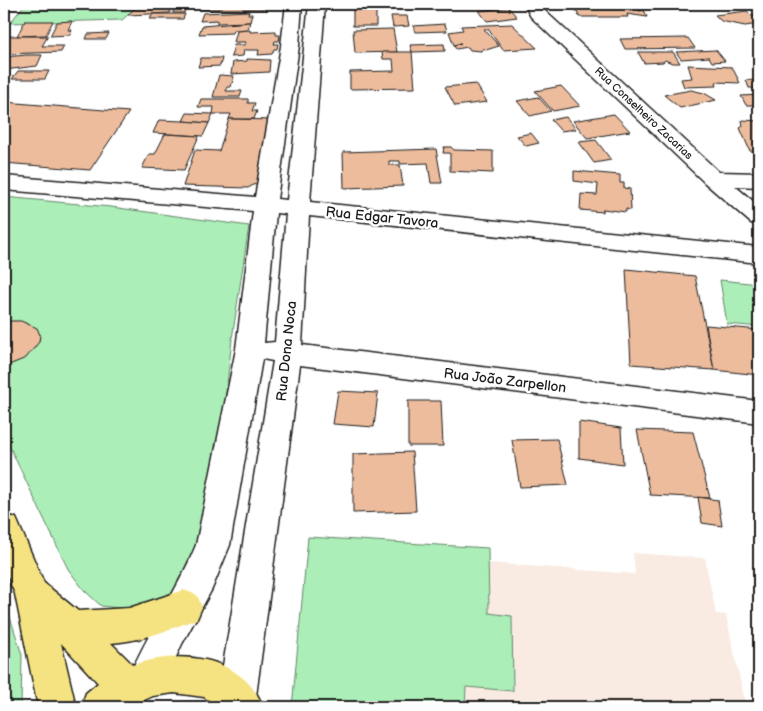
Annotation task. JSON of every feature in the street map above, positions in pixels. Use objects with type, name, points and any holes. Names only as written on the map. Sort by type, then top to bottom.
[{"type":"main road","points":[[4,528],[32,594],[56,707]]},
{"type":"main road","points":[[32,594],[72,628],[125,690],[182,673],[214,680],[240,702]]},
{"type":"main road","points":[[72,628],[130,625],[154,619],[184,607]]},
{"type":"street","name":"Rua Dona Noca","points":[[240,702],[288,353],[298,208],[302,46],[294,4]]},
{"type":"street","name":"Rua Dona Noca","points":[[125,690],[184,607],[200,578],[214,545],[250,349],[265,206],[302,46],[317,4]]},
{"type":"street","name":"Rua Conselheiro Zacarias","points":[[532,4],[537,13],[713,178],[759,218]]},
{"type":"street","points":[[713,178],[759,180]]},
{"type":"street","name":"Rua Edgar Tavora","points":[[4,183],[298,208],[759,255]]},
{"type":"street","name":"Rua João Zarpellon","points":[[250,349],[759,412]]},
{"type":"shaded area","points":[[633,553],[705,558],[716,614],[726,615],[746,707],[465,707],[466,687],[513,690],[512,616],[489,614],[489,563],[635,574]]},
{"type":"green space","points":[[25,4],[140,4],[122,20],[10,23]]},
{"type":"green space","points":[[4,197],[111,207],[249,226],[232,339],[213,510],[186,585],[162,602],[137,610],[101,606],[84,590],[68,569],[4,435]]},
{"type":"green space","points":[[720,280],[759,284],[759,327],[727,324]]},
{"type":"green space","points":[[308,537],[488,548],[489,613],[512,616],[513,691],[466,687],[465,707],[292,707]]},
{"type":"green space","points":[[4,598],[22,655],[21,707],[4,707]]},
{"type":"building","points":[[139,4],[148,4],[147,7],[171,6],[170,13],[128,15]]},
{"type":"building","points":[[202,4],[264,4],[263,9],[200,9]]},
{"type":"building","points":[[574,4],[636,5],[639,11],[644,10],[647,17],[627,14],[628,17],[579,17]]},
{"type":"building","points":[[174,5],[186,5],[184,13],[173,13]]},
{"type":"building","points":[[508,7],[517,17],[487,21],[479,11]]},
{"type":"building","points":[[353,9],[376,9],[376,26],[353,26]]},
{"type":"building","points":[[249,11],[248,14],[252,14],[250,22],[217,23],[217,20],[200,21],[203,13]]},
{"type":"building","points":[[747,11],[752,16],[758,16],[759,24],[745,26],[721,21],[715,15]]},
{"type":"building","points":[[153,14],[185,14],[183,19],[150,19]]},
{"type":"building","points":[[391,16],[407,16],[409,26],[393,27]]},
{"type":"building","points":[[25,21],[53,21],[46,35],[17,36]]},
{"type":"building","points":[[72,21],[68,30],[72,30],[70,35],[50,36],[57,22]]},
{"type":"building","points":[[250,22],[248,29],[234,30],[233,33],[199,34],[202,26]]},
{"type":"building","points":[[445,24],[447,31],[415,32],[413,26]]},
{"type":"building","points":[[512,24],[537,48],[503,50],[488,29],[484,29],[499,46],[486,50],[483,48],[481,51],[470,50],[468,47],[456,49],[454,46],[461,43],[454,45],[449,32],[463,30],[461,26]]},
{"type":"building","points":[[393,29],[397,52],[355,53],[353,30]]},
{"type":"building","points":[[250,30],[250,32],[276,31],[276,35],[280,35],[279,41],[275,41],[274,44],[278,44],[277,49],[274,49],[272,54],[258,55],[259,50],[244,50],[243,56],[231,57],[234,45],[244,45],[246,42],[234,42],[237,31]]},
{"type":"building","points":[[109,33],[106,39],[86,39],[88,34]]},
{"type":"building","points":[[10,36],[48,36],[42,46],[64,46],[61,52],[4,54],[6,48],[4,46]]},
{"type":"building","points":[[688,38],[695,48],[625,49],[620,39]]},
{"type":"building","points":[[444,44],[445,51],[412,52],[410,45]]},
{"type":"building","points":[[716,50],[725,61],[712,62],[709,57],[681,59],[676,52]]},
{"type":"building","points":[[382,52],[412,52],[415,88],[350,89],[350,72],[394,71],[393,59],[383,59]]},
{"type":"building","points":[[638,52],[673,52],[680,63],[672,63],[665,60],[663,62],[644,63]]},
{"type":"building","points":[[42,55],[37,66],[4,70],[4,57]]},
{"type":"building","points":[[201,58],[222,58],[220,66],[198,67]]},
{"type":"building","points":[[247,59],[270,60],[269,72],[231,74],[233,62],[247,61]]},
{"type":"building","points":[[688,65],[732,67],[740,83],[716,82],[717,86],[684,87],[681,79],[692,78]]},
{"type":"building","points":[[18,71],[49,71],[45,79],[12,79]]},
{"type":"building","points":[[219,75],[234,76],[231,87],[227,87],[226,91],[242,91],[240,97],[213,97]]},
{"type":"building","points":[[746,80],[759,81],[759,88],[749,88]]},
{"type":"building","points":[[476,84],[487,102],[455,106],[445,87]]},
{"type":"building","points":[[561,86],[580,106],[553,111],[535,91]]},
{"type":"building","points":[[691,90],[704,93],[716,100],[680,108],[664,95]]},
{"type":"building","points":[[759,95],[759,108],[758,105],[746,105],[741,96]]},
{"type":"building","points":[[538,97],[551,111],[530,116],[517,101]]},
{"type":"building","points":[[201,99],[248,99],[248,103],[255,103],[252,111],[257,111],[254,119],[229,119],[231,114],[213,114],[214,107],[198,107]]},
{"type":"building","points":[[4,102],[129,112],[90,170],[4,163]]},
{"type":"building","points":[[187,113],[213,114],[209,123],[183,121]]},
{"type":"building","points":[[614,114],[630,131],[587,138],[573,121]]},
{"type":"building","points":[[566,117],[576,129],[561,131],[551,120]]},
{"type":"building","points":[[229,119],[275,120],[259,182],[248,188],[183,186],[195,150],[219,151]]},
{"type":"building","points":[[159,120],[209,123],[203,136],[153,133]]},
{"type":"building","points":[[742,120],[759,121],[759,152],[750,151],[740,128],[743,126]]},
{"type":"building","points":[[531,133],[539,143],[526,146],[517,136]]},
{"type":"building","points":[[165,134],[199,136],[184,170],[142,168],[149,154],[155,154]]},
{"type":"building","points":[[596,140],[611,160],[594,163],[579,142]]},
{"type":"building","points":[[444,147],[451,147],[454,150],[493,151],[493,173],[450,171],[450,153],[443,153]]},
{"type":"building","points":[[436,149],[442,183],[431,183],[428,163],[400,164],[400,161],[389,161],[389,165],[400,165],[403,186],[344,188],[343,152]]},
{"type":"building","points":[[574,171],[620,175],[620,183],[624,183],[624,188],[630,189],[631,210],[626,209],[626,212],[603,209],[603,212],[580,210],[581,194],[597,195],[598,184],[574,181]]},
{"type":"building","points":[[626,269],[695,276],[714,370],[631,364]]},
{"type":"building","points":[[21,321],[37,328],[40,335],[39,342],[26,358],[4,367],[4,322]]},
{"type":"building","points":[[706,325],[759,330],[759,375],[714,370]]},
{"type":"building","points":[[338,391],[378,393],[374,427],[333,424]]},
{"type":"building","points":[[408,401],[441,401],[443,446],[408,446]]},
{"type":"building","points":[[579,422],[621,428],[623,464],[579,458]]},
{"type":"building","points":[[637,430],[693,432],[710,498],[650,495]]},
{"type":"building","points":[[557,439],[568,485],[520,487],[512,440]]},
{"type":"building","points":[[412,452],[416,511],[353,513],[353,454]]},
{"type":"building","points":[[698,497],[718,500],[722,526],[702,523]]}]
